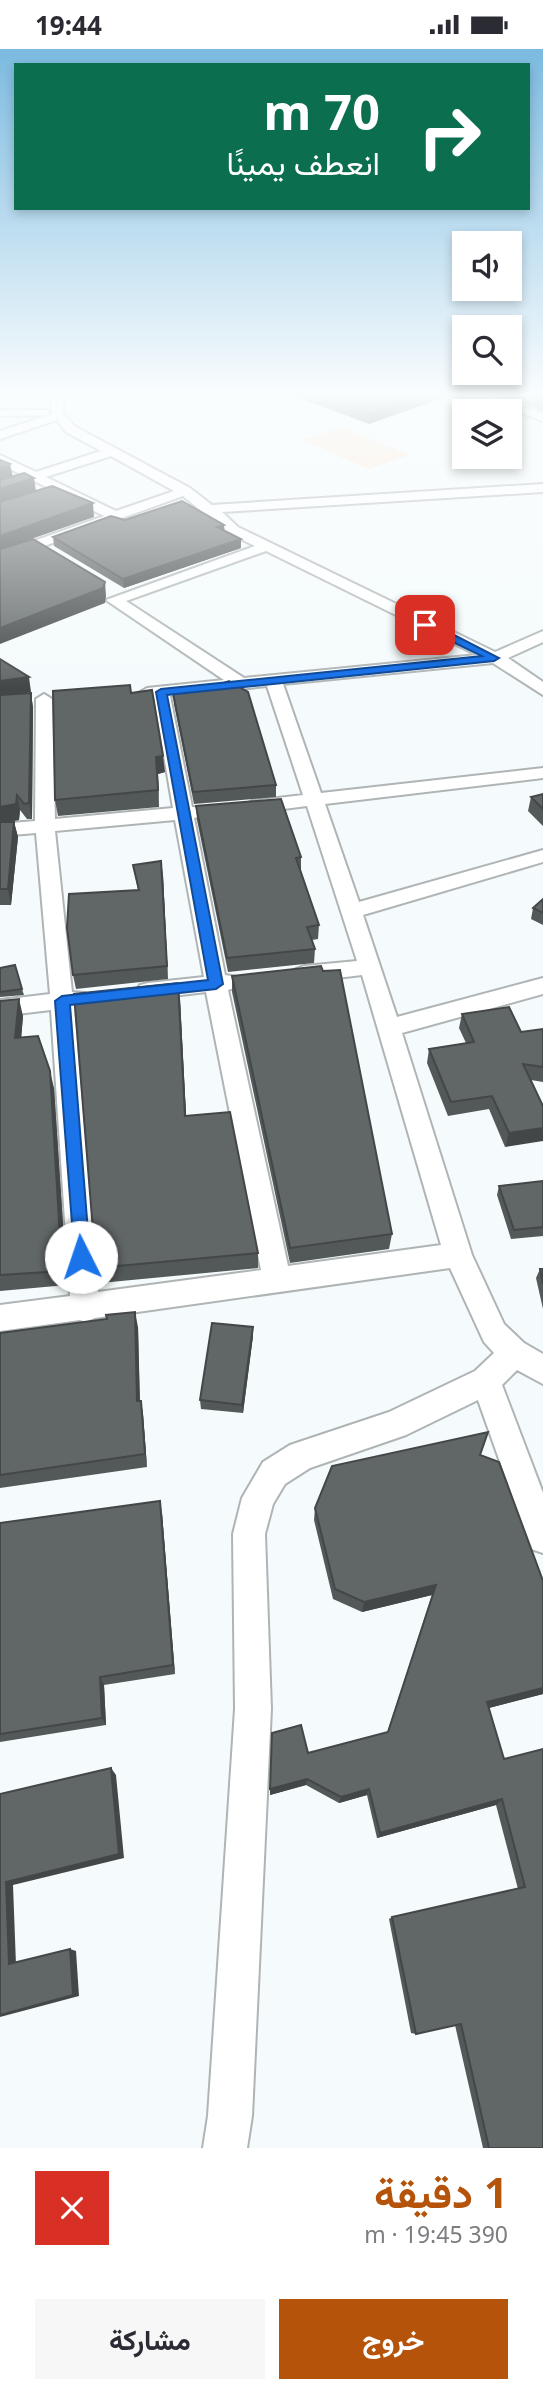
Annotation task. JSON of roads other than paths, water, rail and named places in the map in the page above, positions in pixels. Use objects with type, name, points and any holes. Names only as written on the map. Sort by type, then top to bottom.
[{"type":"street","points":[[37,498],[50,493]]},
{"type":"street","points":[[69,493],[117,517]]},
{"type":"street","points":[[0,558],[180,493]]},
{"type":"street","points":[[188,493],[212,509],[233,530],[512,666],[543,689]]},
{"type":"street","points":[[212,509],[465,493]]},
{"type":"street","points":[[38,545],[59,558]]},
{"type":"street","points":[[241,684],[114,600],[265,547]]},
{"type":"street","points":[[102,584],[123,597]]},
{"type":"street","points":[[135,693],[494,658],[543,635]]},
{"type":"street","points":[[225,2148],[230,2116],[253,1709],[249,1534],[258,1498],[274,1473],[301,1456],[395,1425],[529,1361],[494,1333],[458,1255],[370,967],[275,681]]},
{"type":"street","points":[[161,692],[216,984],[277,1280]]},
{"type":"street","points":[[41,699],[45,826],[62,1001],[85,1309]]},
{"type":"street","points":[[0,830],[315,802],[543,773]]},
{"type":"street","points":[[352,911],[543,856]]},
{"type":"street","points":[[280,977],[370,967]]},
{"type":"street","points":[[126,994],[254,979]]},
{"type":"street","points":[[389,1028],[540,991]]},
{"type":"street","points":[[0,1008],[101,997]]},
{"type":"street","points":[[0,1318],[85,1309],[458,1255]]},
{"type":"street","points":[[486,1381],[543,1537]]}]
